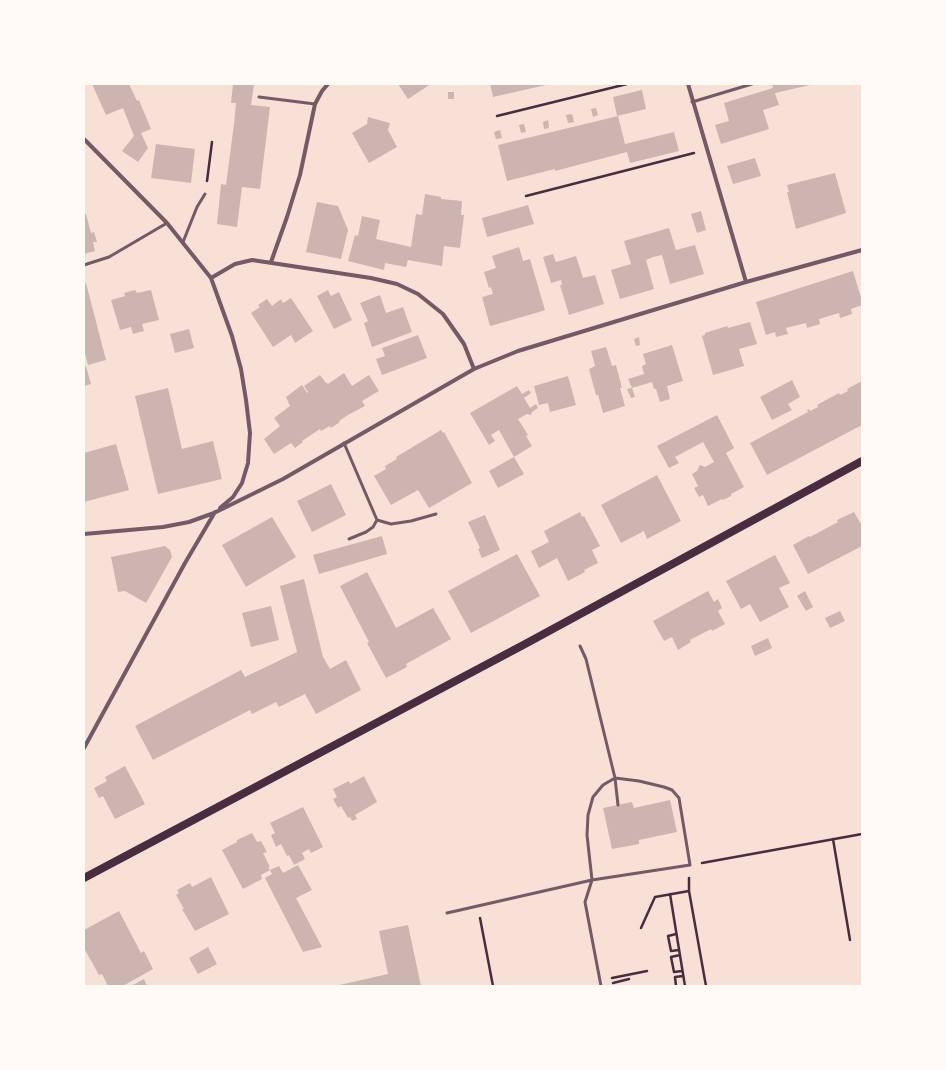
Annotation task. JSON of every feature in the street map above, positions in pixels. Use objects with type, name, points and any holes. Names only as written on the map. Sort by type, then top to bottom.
[{"type":"main road","points":[[84,878],[527,643],[862,461]]},
{"type":"street","points":[[271,262],[288,217],[300,175],[315,104],[322,91],[328,84]]},
{"type":"street","points":[[688,84],[706,150],[746,282]]},
{"type":"street","points":[[84,139],[167,223],[211,278],[232,336],[241,369],[250,433],[248,463],[242,483],[233,497],[214,513],[84,748]]},
{"type":"street","points":[[84,534],[163,527],[189,522],[214,513],[283,479],[474,369],[518,351],[746,282],[862,250]]},
{"type":"street","points":[[211,278],[235,264],[252,260],[371,278],[398,284],[418,294],[443,314],[464,344],[474,369]]},
{"type":"lane","points":[[692,102],[752,84]]},
{"type":"lane","points":[[259,97],[315,104]]},
{"type":"lane","points":[[183,242],[197,208],[205,194]]},
{"type":"lane","points":[[84,265],[109,257],[167,223]]},
{"type":"lane","points":[[344,443],[378,520],[391,524],[411,521],[436,514]]},
{"type":"lane","points":[[349,539],[366,532],[373,527],[378,520]]},
{"type":"lane","points":[[580,646],[586,659],[615,778],[618,805]]},
{"type":"lane","points":[[447,914],[592,880],[690,865],[679,798],[676,794],[664,787],[615,778],[603,785],[593,796],[590,805],[587,835],[592,880],[585,902],[601,986]]},
{"type":"path","points":[[497,116],[627,84]]},
{"type":"path","points":[[205,194],[212,142]]},
{"type":"path","points":[[526,196],[706,150]]},
{"type":"path","points":[[706,986],[689,891],[690,865],[862,834]]},
{"type":"path","points":[[833,839],[850,940]]},
{"type":"path","points":[[641,928],[655,897],[689,891]]},
{"type":"path","points":[[670,894],[685,986]]},
{"type":"path","points":[[478,906],[493,986]]},
{"type":"path","points":[[676,934],[668,936],[671,951],[679,950]]},
{"type":"path","points":[[680,955],[671,957],[674,972],[682,971]]},
{"type":"path","points":[[600,980],[647,971]]},
{"type":"path","points":[[676,986],[675,977],[683,976]]},
{"type":"path","points":[[623,980],[624,986]]},
{"type":"building","points":[[92,84],[129,84],[137,101],[139,100],[151,129],[141,133],[148,148],[138,162],[122,151],[134,136],[123,108],[106,115]]},
{"type":"building","points":[[233,84],[254,85],[251,105],[270,107],[260,189],[242,187],[237,227],[217,224],[221,184],[226,185],[234,124],[236,103],[231,103]]},
{"type":"building","points":[[398,84],[431,84],[408,99]]},
{"type":"building","points":[[490,84],[546,84],[546,85],[493,97]]},
{"type":"building","points":[[772,84],[810,85],[775,93],[779,105],[763,110],[769,129],[721,144],[715,125],[729,121],[724,103],[773,88]]},
{"type":"building","points":[[642,90],[646,109],[617,116],[613,97]]},
{"type":"building","points":[[448,92],[454,92],[454,99],[448,99]]},
{"type":"building","points":[[596,108],[598,115],[593,117],[591,109]]},
{"type":"building","points":[[572,114],[574,122],[568,123],[566,115]]},
{"type":"building","points":[[618,116],[625,144],[674,132],[679,151],[630,163],[627,152],[555,171],[555,169],[507,181],[498,145]]},
{"type":"building","points":[[368,117],[390,123],[388,130],[397,147],[369,163],[352,133],[367,124]]},
{"type":"building","points":[[548,120],[549,128],[544,129],[543,122]]},
{"type":"building","points":[[524,124],[526,132],[521,133],[519,125]]},
{"type":"building","points":[[500,130],[502,138],[496,139],[494,132]]},
{"type":"building","points":[[156,144],[195,149],[191,183],[151,178]]},
{"type":"building","points":[[755,158],[761,176],[733,184],[727,166]]},
{"type":"building","points":[[835,173],[846,213],[796,229],[787,192],[789,192],[787,185]]},
{"type":"building","points":[[425,194],[441,197],[441,199],[462,201],[461,215],[464,215],[460,248],[444,246],[442,266],[408,260],[406,267],[385,263],[384,270],[348,261],[355,235],[358,236],[362,216],[380,220],[376,239],[411,247],[416,214],[422,215]]},
{"type":"building","points":[[317,202],[338,206],[348,230],[341,259],[306,252]]},
{"type":"building","points":[[528,205],[534,224],[487,237],[482,218]]},
{"type":"building","points":[[701,211],[706,230],[697,233],[691,214]]},
{"type":"building","points":[[84,214],[86,214],[91,233],[94,232],[97,242],[93,242],[95,251],[84,254]]},
{"type":"building","points":[[669,228],[676,250],[695,245],[704,274],[670,284],[662,255],[653,257],[646,260],[654,289],[620,299],[611,270],[631,264],[624,241]]},
{"type":"building","points":[[519,247],[523,261],[530,259],[545,310],[490,326],[482,297],[493,294],[491,287],[489,288],[484,272],[496,268],[492,256]]},
{"type":"building","points":[[553,254],[556,262],[576,256],[583,278],[595,275],[604,304],[569,315],[560,285],[562,285],[561,280],[551,283],[543,257]]},
{"type":"building","points":[[853,271],[862,305],[851,309],[852,314],[840,318],[839,313],[819,319],[820,324],[807,328],[806,323],[786,328],[788,334],[776,337],[775,332],[766,335],[756,302]]},
{"type":"building","points":[[86,283],[106,360],[88,365],[84,350],[84,284]]},
{"type":"building","points":[[135,290],[137,293],[151,290],[159,320],[142,324],[144,331],[133,334],[131,327],[120,330],[111,300],[125,296],[124,293]]},
{"type":"building","points":[[328,290],[331,296],[339,292],[352,320],[334,329],[317,296]]},
{"type":"building","points":[[380,295],[386,313],[403,307],[412,332],[372,347],[364,323],[368,321],[360,303]]},
{"type":"building","points":[[291,298],[313,331],[295,343],[291,335],[273,347],[251,313],[260,307],[258,305],[267,299],[272,306],[281,299],[283,303]]},
{"type":"building","points":[[750,322],[757,344],[739,349],[744,366],[713,375],[702,336],[705,335],[705,333],[727,326],[728,328]]},
{"type":"building","points":[[189,329],[194,348],[175,353],[170,334]]},
{"type":"building","points":[[418,335],[427,358],[382,375],[376,359],[385,356],[382,348]]},
{"type":"building","points":[[639,337],[640,345],[636,346],[634,339]]},
{"type":"building","points":[[672,345],[683,381],[667,386],[670,399],[660,402],[652,382],[632,388],[628,379],[644,374],[642,366],[646,364],[643,354]]},
{"type":"building","points":[[606,347],[612,366],[616,365],[625,406],[603,413],[598,395],[596,395],[589,369],[595,366],[591,351]]},
{"type":"building","points":[[86,366],[91,384],[84,386],[84,367]]},
{"type":"building","points":[[344,373],[352,386],[369,375],[379,391],[362,401],[365,406],[348,415],[331,428],[330,426],[321,431],[320,429],[302,441],[303,442],[295,448],[291,443],[274,454],[264,439],[280,426],[274,418],[290,406],[286,397],[302,385],[307,393],[308,392],[304,386],[320,375],[328,384]]},
{"type":"building","points":[[568,376],[576,405],[550,412],[548,403],[539,405],[534,386]]},
{"type":"building","points":[[792,380],[800,397],[788,404],[792,410],[772,420],[760,397]]},
{"type":"building","points":[[862,381],[862,425],[767,475],[750,443],[808,412],[807,410],[809,409],[810,411],[818,407],[817,405],[837,394],[839,393],[840,395],[848,391],[847,389]]},
{"type":"building","points":[[517,386],[522,394],[529,390],[531,393],[524,398],[530,408],[536,404],[538,408],[532,412],[531,415],[527,414],[518,419],[528,435],[526,436],[532,446],[514,457],[499,430],[491,435],[495,441],[489,445],[470,413]]},
{"type":"building","points":[[168,388],[182,449],[213,441],[222,479],[158,494],[135,396]]},
{"type":"building","points":[[632,388],[635,397],[631,398],[627,389]]},
{"type":"building","points":[[717,415],[734,448],[726,453],[744,487],[731,494],[731,496],[708,506],[703,495],[699,497],[694,488],[698,486],[692,474],[697,471],[700,465],[705,467],[714,462],[703,442],[675,457],[679,463],[669,468],[657,446]]},
{"type":"building","points":[[441,430],[443,433],[444,432],[472,483],[429,508],[418,490],[391,505],[374,476],[386,469],[385,466],[397,459],[396,457]]},
{"type":"building","points":[[116,444],[129,490],[84,502],[84,453]]},
{"type":"building","points":[[514,457],[524,474],[498,488],[489,471]]},
{"type":"building","points":[[657,475],[681,521],[647,539],[644,531],[621,543],[601,505]]},
{"type":"building","points":[[331,484],[346,515],[312,532],[297,501]]},
{"type":"building","points":[[580,512],[582,517],[584,516],[600,546],[592,550],[598,563],[584,570],[585,572],[568,581],[557,558],[539,568],[531,551],[549,542],[544,531]]},
{"type":"building","points":[[854,512],[862,526],[862,546],[808,574],[793,545]]},
{"type":"building","points":[[485,515],[500,550],[482,558],[478,549],[480,548],[468,522]]},
{"type":"building","points":[[272,517],[296,557],[246,587],[222,545]]},
{"type":"building","points":[[382,536],[387,554],[319,574],[313,555]]},
{"type":"building","points":[[165,546],[170,550],[172,557],[146,603],[125,591],[118,592],[111,557]]},
{"type":"building","points":[[517,554],[540,596],[471,633],[448,591]]},
{"type":"building","points":[[775,555],[790,583],[779,588],[789,607],[760,622],[750,604],[741,609],[726,581]]},
{"type":"building","points":[[367,572],[396,628],[433,608],[451,639],[406,664],[407,667],[386,678],[367,643],[369,642],[340,586]]},
{"type":"building","points":[[304,579],[323,657],[330,669],[346,660],[361,690],[316,714],[305,694],[279,707],[276,702],[252,714],[250,710],[153,760],[135,726],[241,670],[245,677],[297,652],[280,586]]},
{"type":"building","points":[[708,591],[714,602],[718,599],[722,608],[718,611],[725,624],[712,631],[711,629],[690,640],[691,642],[678,650],[672,637],[664,641],[653,621]]},
{"type":"building","points":[[805,591],[813,607],[806,611],[797,596]]},
{"type":"building","points":[[271,606],[279,640],[251,647],[242,613]]},
{"type":"building","points":[[840,611],[845,621],[830,628],[825,618]]},
{"type":"building","points":[[768,638],[772,648],[755,656],[751,646]]},
{"type":"building","points":[[125,766],[145,804],[115,819],[103,796],[99,798],[94,788],[107,781],[105,777]]},
{"type":"building","points":[[364,776],[377,802],[355,815],[357,819],[352,821],[350,817],[348,818],[341,806],[338,808],[333,799],[337,797],[333,789],[349,781],[350,784]]},
{"type":"building","points":[[670,800],[677,832],[639,840],[639,844],[612,849],[603,808],[632,802],[634,808]]},
{"type":"building","points":[[303,807],[323,847],[311,853],[309,849],[302,853],[305,859],[294,865],[289,855],[287,856],[281,844],[276,847],[271,835],[275,833],[270,823]]},
{"type":"building","points":[[252,833],[257,842],[261,841],[267,852],[263,853],[270,870],[261,875],[262,879],[243,889],[222,850],[237,842],[237,840]]},
{"type":"building","points":[[298,865],[312,890],[296,898],[322,947],[303,952],[265,878],[272,874],[270,870],[279,866],[283,873]]},
{"type":"building","points":[[211,877],[229,914],[195,931],[182,909],[184,909],[176,895],[179,893],[177,890],[190,883],[192,887]]},
{"type":"building","points":[[119,911],[141,953],[144,951],[153,969],[123,986],[108,986],[102,974],[99,975],[84,948],[84,930]]},
{"type":"building","points":[[408,925],[421,986],[335,986],[388,974],[379,931]]},
{"type":"building","points":[[208,947],[217,964],[198,974],[189,958]]},
{"type":"building","points":[[144,979],[147,986],[131,986]]}]
